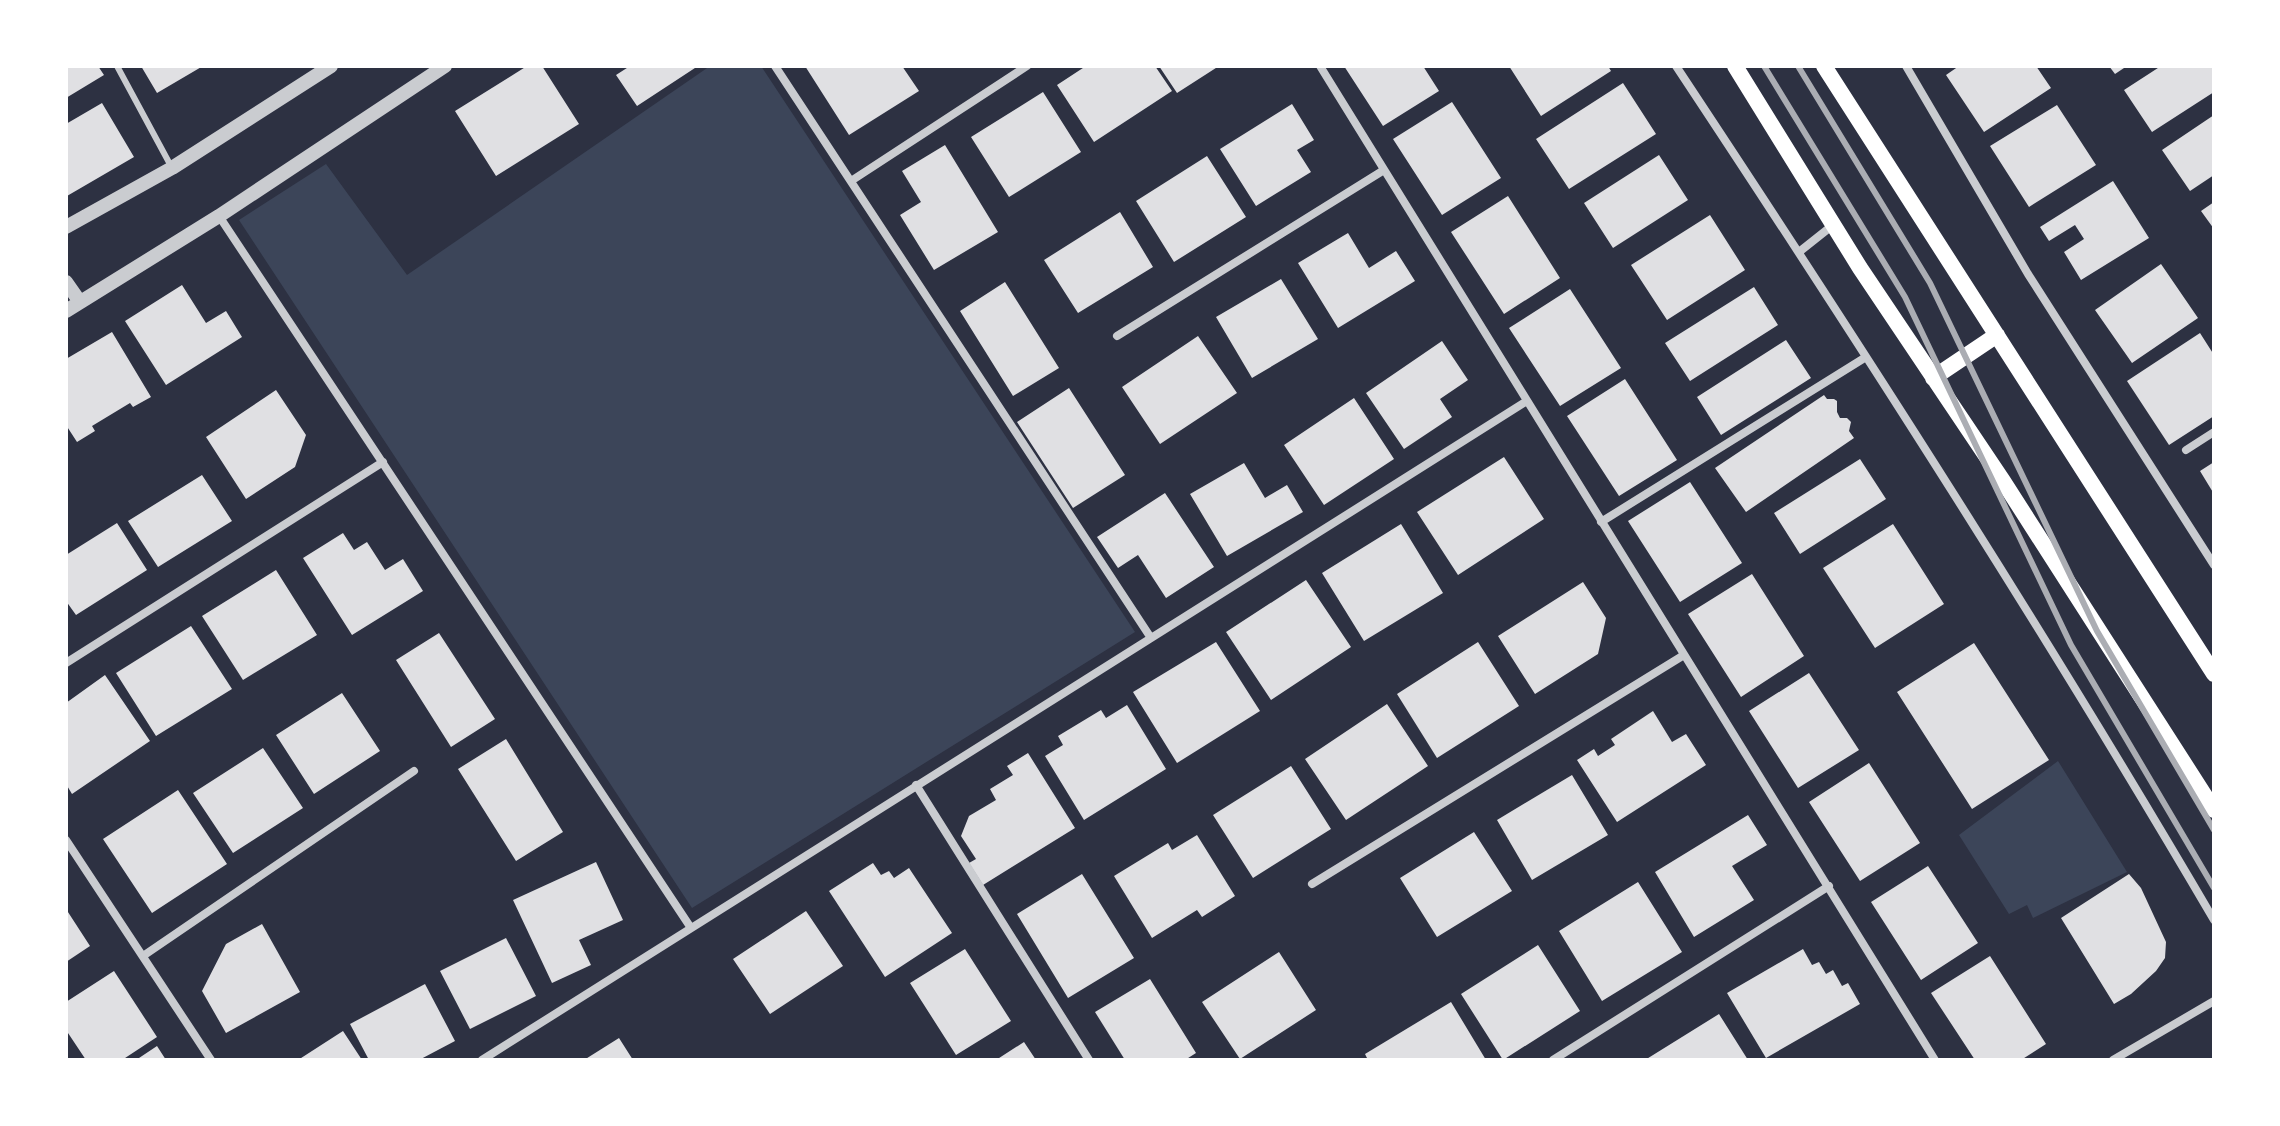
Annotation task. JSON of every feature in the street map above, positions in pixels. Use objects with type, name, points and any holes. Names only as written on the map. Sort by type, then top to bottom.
[{"type":"main road","points":[[1735,66],[1833,225],[2003,481],[2214,810]]},
{"type":"main road","points":[[1824,66],[2214,674]]},
{"type":"main road","points":[[1933,378],[1997,335]]},
{"type":"street","points":[[66,227],[172,168],[331,66]]},
{"type":"street","points":[[66,311],[219,216],[445,66]]},
{"type":"street","points":[[775,66],[1151,638]]},
{"type":"street","points":[[851,181],[1027,66]]},
{"type":"street","points":[[1320,66],[1935,1060]]},
{"type":"street","points":[[1676,66],[1995,558],[2214,920]]},
{"type":"street","points":[[1906,66],[2028,274],[2214,565]]},
{"type":"street","points":[[1117,336],[1384,170]]},
{"type":"street","points":[[219,216],[691,928]]},
{"type":"street","points":[[1799,252],[1833,225]]},
{"type":"street","points":[[66,282],[80,302]]},
{"type":"street","points":[[1601,522],[1866,357]]},
{"type":"street","points":[[482,1060],[1527,401]]},
{"type":"street","points":[[2186,450],[2214,432]]},
{"type":"street","points":[[66,663],[383,462]]},
{"type":"street","points":[[1312,884],[1684,655]]},
{"type":"street","points":[[143,956],[414,771]]},
{"type":"street","points":[[916,785],[1089,1060]]},
{"type":"street","points":[[66,840],[211,1060]]},
{"type":"street","points":[[1553,1060],[1829,886]]},
{"type":"street","points":[[2113,1060],[2214,1001]]},
{"type":"lane","points":[[117,66],[172,168]]},
{"type":"shaded area","points":[[710,66],[761,66],[1135,632],[692,908],[239,220],[326,164],[407,275]]},
{"type":"shaded area","points":[[2058,761],[2127,872],[2033,918],[2027,905],[2009,914],[1959,835]]},
{"type":"building","points":[[66,66],[98,66],[104,75],[66,98]]},
{"type":"building","points":[[141,66],[203,66],[157,93]]},
{"type":"building","points":[[527,66],[542,66],[579,124],[496,176],[455,111]]},
{"type":"building","points":[[630,66],[698,66],[637,106],[616,75]]},
{"type":"building","points":[[805,66],[902,66],[919,91],[849,135]]},
{"type":"building","points":[[1086,66],[1155,66],[1172,91],[1094,142],[1057,85]]},
{"type":"building","points":[[1159,66],[1219,66],[1177,93]]},
{"type":"building","points":[[1344,66],[1423,66],[1439,91],[1383,126]]},
{"type":"building","points":[[1509,66],[1608,66],[1611,71],[1541,116]]},
{"type":"building","points":[[1959,66],[2036,66],[2051,88],[1984,132],[1946,75]]},
{"type":"building","points":[[2109,66],[2127,66],[2115,74]]},
{"type":"building","points":[[2161,66],[2214,66],[2214,92],[2152,132],[2124,90]]},
{"type":"building","points":[[1623,83],[1656,134],[1569,189],[1536,139]]},
{"type":"building","points":[[1043,92],[1081,152],[1009,197],[971,137]]},
{"type":"building","points":[[1452,102],[1501,178],[1442,215],[1393,139]]},
{"type":"building","points":[[102,103],[134,157],[67,196],[66,124]]},
{"type":"building","points":[[1292,104],[1314,140],[1297,150],[1311,172],[1256,206],[1220,149]]},
{"type":"building","points":[[2057,105],[2096,165],[2029,207],[1990,146]]},
{"type":"building","points":[[2214,115],[2214,175],[2190,191],[2162,150]]},
{"type":"building","points":[[945,145],[998,232],[934,270],[900,215],[921,202],[902,171]]},
{"type":"building","points":[[1659,155],[1688,200],[1613,248],[1584,203]]},
{"type":"building","points":[[1207,156],[1246,217],[1174,262],[1136,201]]},
{"type":"building","points":[[2113,181],[2149,238],[2081,280],[2064,252],[2084,239],[2075,225],[2049,241],[2040,227]]},
{"type":"building","points":[[1508,196],[1560,278],[1504,314],[1451,232]]},
{"type":"building","points":[[2214,202],[2214,229],[2201,211]]},
{"type":"building","points":[[1120,212],[1153,267],[1078,313],[1044,260]]},
{"type":"building","points":[[1710,215],[1745,270],[1667,320],[1631,265]]},
{"type":"building","points":[[1348,233],[1369,268],[1396,251],[1415,281],[1338,328],[1298,263]]},
{"type":"building","points":[[2161,264],[2198,318],[2132,363],[2095,310]]},
{"type":"building","points":[[1281,279],[1318,339],[1252,378],[1216,317]]},
{"type":"building","points":[[1005,282],[1059,368],[1013,396],[960,311]]},
{"type":"building","points":[[182,285],[206,323],[226,311],[242,337],[166,385],[125,321]]},
{"type":"building","points":[[1754,287],[1778,325],[1690,381],[1665,343]]},
{"type":"building","points":[[1570,289],[1621,368],[1560,406],[1509,328]]},
{"type":"building","points":[[112,332],[151,397],[133,407],[130,403],[92,426],[95,431],[77,442],[66,425],[66,359]]},
{"type":"building","points":[[2200,333],[2214,355],[2214,416],[2169,445],[2127,381]]},
{"type":"building","points":[[1198,336],[1237,393],[1160,444],[1122,387]]},
{"type":"building","points":[[1786,340],[1811,378],[1721,435],[1697,397]]},
{"type":"building","points":[[1442,341],[1468,380],[1440,399],[1452,417],[1404,449],[1366,393]]},
{"type":"building","points":[[1625,379],[1677,460],[1619,496],[1567,416]]},
{"type":"building","points":[[1069,388],[1125,475],[1073,508],[1017,422]]},
{"type":"building","points":[[276,390],[306,435],[295,467],[246,499],[206,437]]},
{"type":"building","points":[[1824,395],[1837,401],[1837,412],[1840,418],[1851,422],[1849,431],[1854,438],[1746,512],[1715,468]]},
{"type":"building","points":[[1354,398],[1394,459],[1324,505],[1284,445]]},
{"type":"building","points":[[1504,457],[1544,519],[1458,575],[1417,512]]},
{"type":"building","points":[[1860,459],[1886,499],[1800,554],[1774,513]]},
{"type":"building","points":[[2214,462],[2214,494],[2200,471]]},
{"type":"building","points":[[1244,463],[1265,498],[1287,485],[1303,512],[1227,556],[1190,494]]},
{"type":"building","points":[[202,475],[232,521],[158,567],[128,521]]},
{"type":"building","points":[[1690,482],[1742,563],[1680,602],[1628,521]]},
{"type":"building","points":[[1165,493],[1214,567],[1166,598],[1138,555],[1118,568],[1097,537]]},
{"type":"building","points":[[117,523],[147,570],[76,615],[66,601],[66,555]]},
{"type":"building","points":[[1401,524],[1443,593],[1364,641],[1322,573]]},
{"type":"building","points":[[1893,524],[1944,604],[1875,648],[1823,568]]},
{"type":"building","points":[[343,533],[354,550],[367,542],[385,570],[403,559],[423,591],[352,635],[303,558]]},
{"type":"building","points":[[276,570],[317,635],[243,680],[202,616]]},
{"type":"building","points":[[1752,574],[1804,656],[1741,697],[1688,614]]},
{"type":"building","points":[[1306,580],[1351,647],[1271,700],[1226,632]]},
{"type":"building","points":[[1583,582],[1606,618],[1598,654],[1535,694],[1498,636]]},
{"type":"building","points":[[191,626],[232,689],[156,736],[116,673]]},
{"type":"building","points":[[439,633],[495,719],[451,747],[396,660]]},
{"type":"building","points":[[1216,642],[1260,711],[1177,763],[1133,692]]},
{"type":"building","points":[[1478,642],[1519,706],[1437,758],[1397,694]]},
{"type":"building","points":[[1974,643],[2049,760],[1972,809],[1897,692]]},
{"type":"building","points":[[1809,673],[1859,750],[1798,788],[1749,711]]},
{"type":"building","points":[[105,675],[150,741],[72,794],[66,784],[66,703]]},
{"type":"building","points":[[342,693],[380,751],[314,794],[276,735]]},
{"type":"building","points":[[1387,704],[1428,766],[1346,820],[1305,759]]},
{"type":"building","points":[[1127,705],[1166,769],[1084,820],[1045,756],[1063,745],[1058,736],[1101,710],[1106,718]]},
{"type":"building","points":[[1653,711],[1672,742],[1686,734],[1706,765],[1617,822],[1577,760],[1594,749],[1598,756],[1615,745],[1611,739]]},
{"type":"building","points":[[506,739],[563,832],[516,861],[458,769]]},
{"type":"building","points":[[263,748],[303,808],[233,853],[193,793]]},
{"type":"building","points":[[1028,753],[1075,828],[983,885],[969,863],[976,859],[961,836],[969,816],[996,800],[990,789],[1013,775],[1007,766]]},
{"type":"building","points":[[1869,763],[1920,843],[1860,881],[1809,802]]},
{"type":"building","points":[[1291,766],[1331,829],[1253,878],[1213,815]]},
{"type":"building","points":[[1572,775],[1608,835],[1532,880],[1497,820]]},
{"type":"building","points":[[178,790],[227,864],[152,913],[103,839]]},
{"type":"building","points":[[1748,815],[1767,845],[1732,866],[1754,900],[1694,937],[1655,872]]},
{"type":"building","points":[[1474,832],[1512,891],[1437,937],[1400,878]]},
{"type":"building","points":[[1197,835],[1235,896],[1202,917],[1197,910],[1152,938],[1114,876],[1168,843],[1172,850]]},
{"type":"building","points":[[596,862],[623,920],[579,940],[591,965],[552,983],[513,900]]},
{"type":"building","points":[[873,863],[881,875],[889,871],[894,878],[909,868],[952,933],[885,977],[829,891]]},
{"type":"building","points":[[1928,866],[1978,943],[1921,980],[1871,902]]},
{"type":"building","points":[[1082,874],[1134,958],[1068,998],[1017,914]]},
{"type":"building","points":[[2129,874],[2141,888],[2166,942],[2165,958],[2131,994],[2114,1004],[2061,918]]},
{"type":"building","points":[[1638,882],[1682,952],[1602,1001],[1559,931]]},
{"type":"building","points":[[66,909],[90,946],[66,962]]},
{"type":"building","points":[[806,911],[843,966],[770,1014],[733,959]]},
{"type":"building","points":[[262,924],[300,992],[226,1033],[202,991],[226,944]]},
{"type":"building","points":[[506,938],[536,996],[470,1029],[440,971]]},
{"type":"building","points":[[1538,945],[1580,1011],[1503,1060],[1461,994]]},
{"type":"building","points":[[965,949],[1011,1021],[956,1055],[910,983]]},
{"type":"building","points":[[1803,949],[1812,965],[1819,962],[1826,974],[1833,970],[1842,986],[1848,983],[1860,1004],[1766,1058],[1727,993]]},
{"type":"building","points":[[1279,952],[1316,1010],[1240,1059],[1202,1002]]},
{"type":"building","points":[[1990,956],[2046,1044],[2021,1060],[1975,1060],[1931,993]]},
{"type":"building","points":[[114,971],[157,1037],[122,1060],[86,1060],[66,1030],[66,1002]]},
{"type":"building","points":[[1150,979],[1196,1053],[1185,1060],[1125,1060],[1095,1012]]},
{"type":"building","points":[[425,984],[455,1041],[419,1060],[369,1060],[350,1024]]},
{"type":"building","points":[[1451,1002],[1486,1060],[1368,1060],[1365,1054]]},
{"type":"building","points":[[1719,1014],[1748,1060],[1645,1060]]},
{"type":"building","points":[[343,1031],[362,1060],[298,1060]]},
{"type":"building","points":[[619,1038],[633,1060],[584,1060]]},
{"type":"building","points":[[1024,1042],[1036,1060],[996,1060]]},
{"type":"building","points":[[157,1046],[166,1060],[136,1060]]},
{"type":"railway","points":[[1764,66],[1905,297],[2071,645],[2214,888]]},
{"type":"railway","points":[[1798,66],[1930,283],[2097,631],[2214,830]]}]
